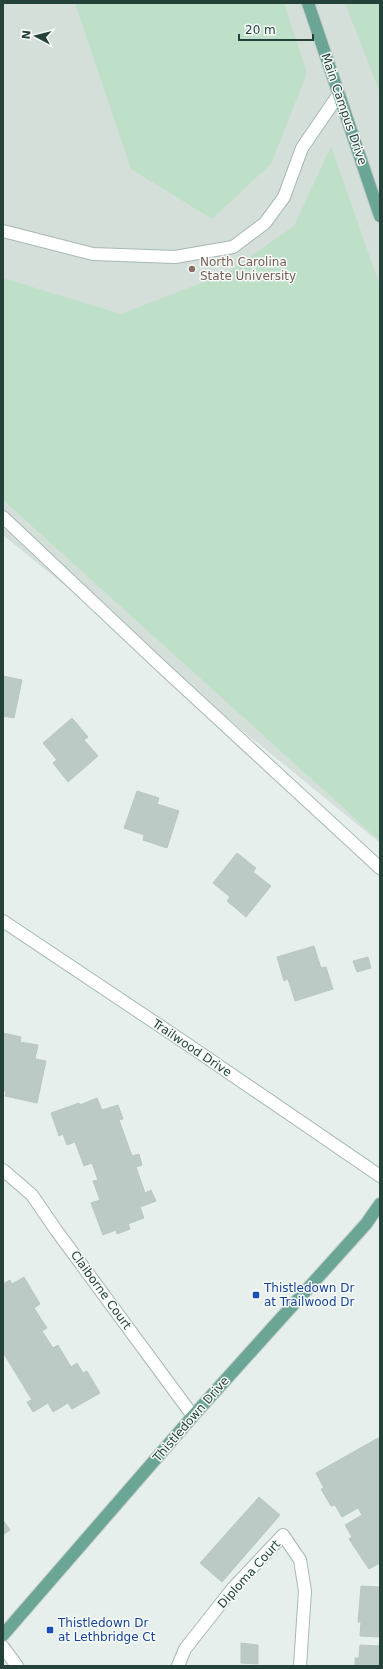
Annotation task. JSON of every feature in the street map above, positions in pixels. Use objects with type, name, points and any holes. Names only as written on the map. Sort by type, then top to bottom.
[{"type":"main road","name":"Main Campus Drive","points":[[308,3],[380,216]]},
{"type":"main road","name":"Thistledown Drive","points":[[3,1635],[193,1416],[366,1224],[380,1204]]},
{"type":"street","points":[[3,231],[94,254],[175,257],[233,247],[265,222],[284,197],[302,148],[339,94]]},
{"type":"street","points":[[3,517],[380,868]]},
{"type":"street","name":"Trailwood Drive","points":[[3,922],[380,1176]]},
{"type":"street","name":"Claiborne Court","points":[[3,1170],[32,1195],[56,1230],[193,1416]]},
{"type":"street","name":"Diploma Court","points":[[178,1666],[186,1649],[233,1588],[283,1535],[300,1560],[305,1592],[300,1666]]},
{"type":"street","points":[[3,1648],[17,1666]]},
{"type":"shaded area","name":"North Carolina State University","points":[[3,3],[380,3],[380,843],[3,535]]},
{"type":"green space","points":[[75,3],[284,3],[307,73],[271,164],[212,219],[131,169]]},
{"type":"green space","points":[[345,3],[380,3],[380,93]]},
{"type":"green space","points":[[331,146],[380,286],[380,841],[3,500],[3,278],[121,314],[227,273],[294,226]]},
{"type":"building","points":[[3,676],[22,680],[14,718],[3,716]]},
{"type":"building","points":[[72,718],[88,737],[84,740],[98,756],[68,782],[53,763],[57,760],[43,743]]},
{"type":"building","points":[[137,791],[159,798],[157,804],[179,811],[167,848],[143,840],[144,835],[124,828]]},
{"type":"building","points":[[237,853],[256,868],[253,872],[271,886],[246,917],[227,901],[230,897],[213,883]]},
{"type":"building","points":[[314,946],[321,968],[326,967],[333,989],[295,1001],[288,979],[284,981],[277,957]]},
{"type":"building","points":[[368,957],[371,968],[357,972],[353,961]]},
{"type":"building","points":[[3,1033],[21,1037],[20,1042],[38,1045],[35,1059],[46,1061],[37,1103],[5,1096],[6,1091],[3,1091]]},
{"type":"building","points":[[97,1098],[102,1110],[118,1105],[123,1119],[119,1120],[132,1156],[139,1154],[142,1165],[136,1167],[145,1193],[151,1190],[156,1201],[140,1207],[144,1218],[128,1224],[130,1229],[117,1234],[116,1230],[103,1235],[91,1203],[100,1200],[93,1181],[98,1180],[92,1163],[84,1166],[75,1142],[67,1145],[63,1134],[59,1136],[51,1113],[79,1103],[80,1105]]},
{"type":"building","points":[[24,1277],[40,1304],[34,1308],[47,1328],[42,1331],[53,1348],[58,1345],[71,1367],[77,1363],[83,1373],[87,1371],[100,1393],[72,1409],[68,1403],[53,1412],[48,1403],[33,1412],[27,1402],[32,1400],[3,1354],[3,1284],[10,1280],[12,1284]]},
{"type":"building","points":[[380,1437],[380,1563],[369,1569],[349,1539],[352,1537],[345,1525],[362,1515],[358,1508],[342,1517],[335,1505],[331,1506],[321,1489],[324,1488],[316,1473]]},
{"type":"building","points":[[259,1497],[280,1515],[222,1582],[200,1563]]},
{"type":"building","points":[[3,1520],[10,1530],[3,1535]]},
{"type":"building","points":[[361,1586],[380,1587],[380,1637],[360,1636],[361,1622],[358,1622]]},
{"type":"building","points":[[380,1637],[380,1666],[355,1666],[355,1658],[359,1658],[360,1645],[379,1646]]},
{"type":"building","points":[[241,1643],[258,1645],[258,1664],[241,1663]]},
{"type":"place","name":"North Carolina State University","points":[[192,269]]},
{"type":"place","name":"Thistledown Dr at Trailwood Dr","points":[[256,1295]]},
{"type":"place","name":"Thistledown Dr at Lethbridge Ct","points":[[50,1630]]}]
